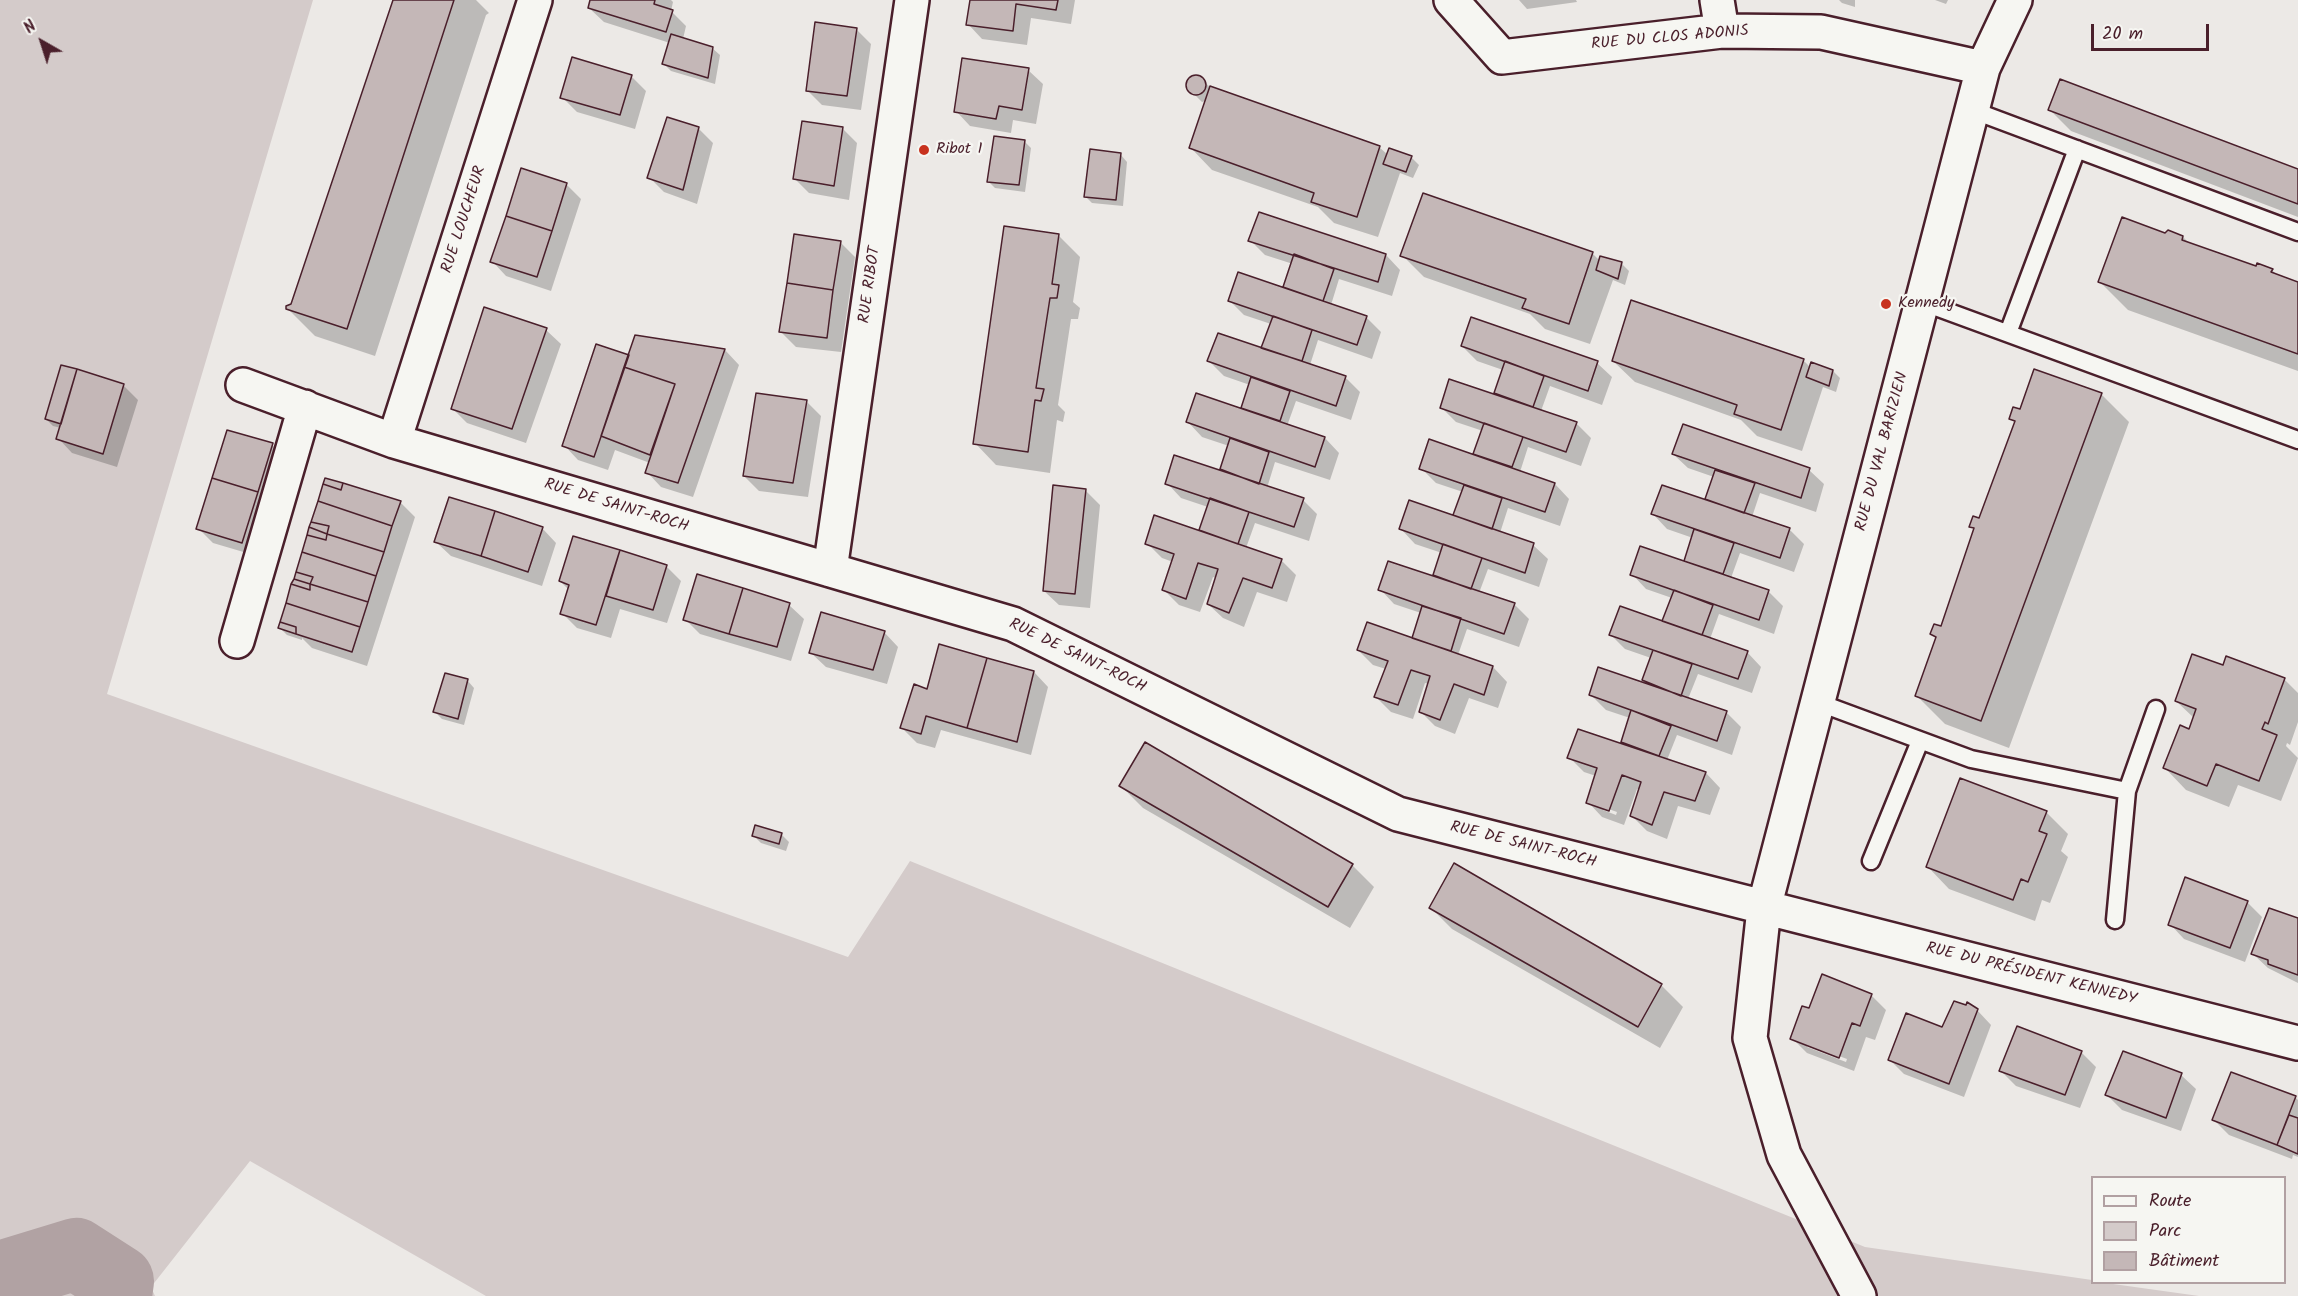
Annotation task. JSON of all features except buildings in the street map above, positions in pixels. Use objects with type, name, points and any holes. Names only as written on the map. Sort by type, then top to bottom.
[{"type":"street","name":"RUE LOUCHEUR","points":[[394,441],[535,0]]},
{"type":"street","name":"RUE RIBOT","points":[[830,570],[912,0]]},
{"type":"street","name":"RUE DU CLOS ADONIS","points":[[1450,0],[1502,57],[1720,16],[1821,32],[1983,68]]},
{"type":"street","name":"RUE DU VAL BARIZIEN","points":[[1859,1296],[1784,1155],[1750,1038],[1764,908],[1983,68],[2015,0]]},
{"type":"street","name":"RUE DE SAINT-ROCH","points":[[243,385],[394,441],[1013,624],[1398,814],[1764,908]]},
{"type":"street","points":[[237,641],[305,407]]},
{"type":"street","name":"RUE DU PRÉSIDENT KENNEDY","points":[[1764,908],[2298,1043]]},
{"type":"lane","points":[[1972,110],[2298,232]]},
{"type":"lane","points":[[2008,333],[2077,149]]},
{"type":"lane","points":[[1922,302],[2298,440]]},
{"type":"lane","points":[[1817,702],[1971,759],[2127,791]]},
{"type":"lane","points":[[2115,921],[2127,791],[2156,709]]},
{"type":"lane","points":[[1871,861],[1920,741]]},
{"type":"green space","points":[[0,0],[313,0],[107,694],[848,957],[910,861],[1865,1247],[2091,1280],[2091,1284],[2113,1284],[2199,1296],[486,1296],[250,1161],[151,1287],[155,1296],[0,1296]]},
{"type":"waterway","points":[[0,1277],[76,1254],[118,1281],[116,1296]]},
{"type":"place","name":"Ribot 1","points":[[924,150]]},
{"type":"place","name":"Kennedy","points":[[1886,304]]}]
